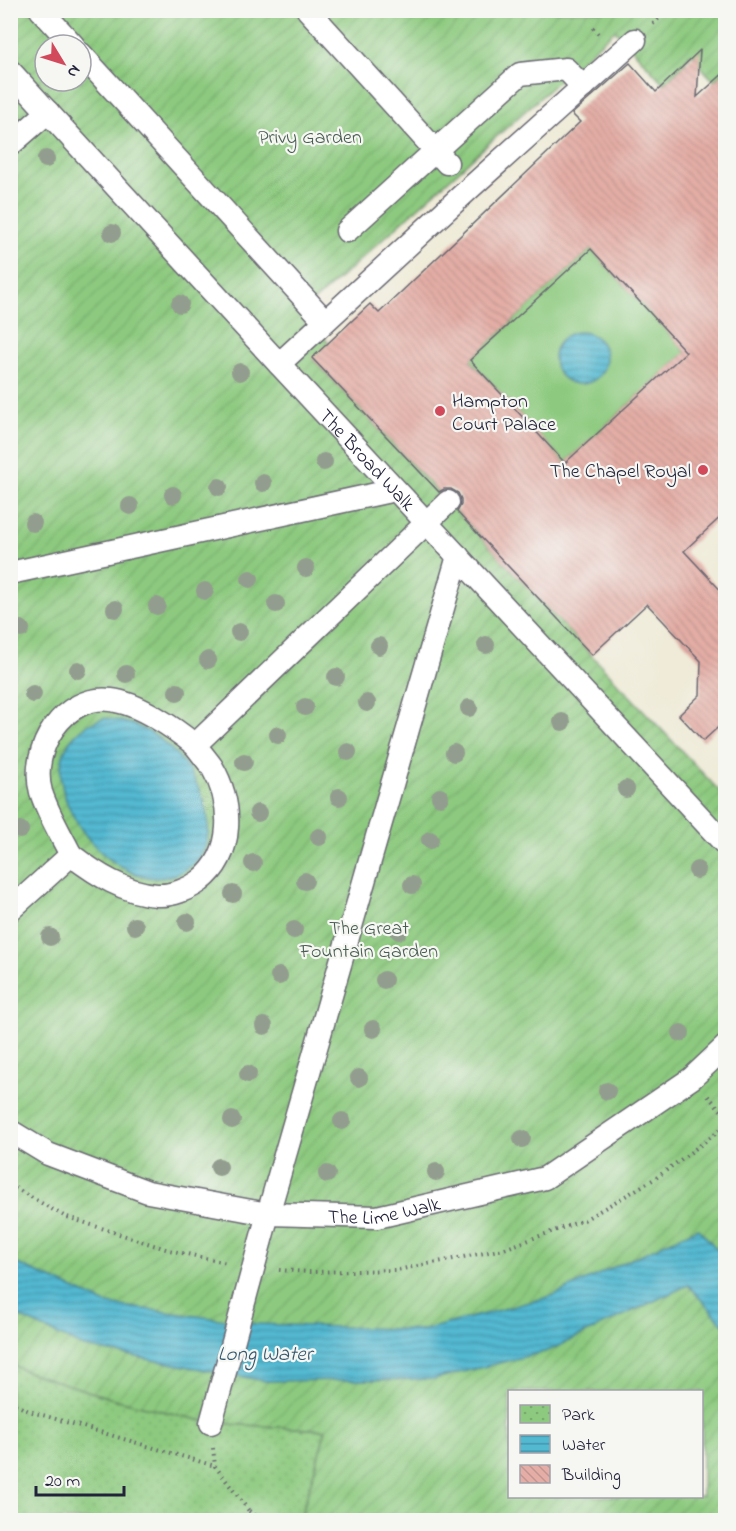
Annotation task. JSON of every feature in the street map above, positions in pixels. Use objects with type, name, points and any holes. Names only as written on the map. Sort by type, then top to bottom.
[{"type":"street","points":[[41,10],[62,33]]},
{"type":"street","points":[[308,10],[453,170]]},
{"type":"street","points":[[347,231],[453,170],[583,87],[612,49],[635,40]]},
{"type":"street","points":[[93,67],[325,321]]},
{"type":"street","points":[[279,364],[325,321],[453,170],[520,74],[566,69],[583,87]]},
{"type":"street","name":"The Broad Walk","points":[[10,71],[395,490],[726,845]]},
{"type":"street","points":[[10,144],[48,112]]},
{"type":"street","points":[[10,573],[395,490]]},
{"type":"street","points":[[195,745],[448,502]]},
{"type":"street","points":[[211,1423],[268,1214],[458,556]]},
{"type":"street","points":[[92,700],[112,700],[168,724],[195,745],[212,768],[225,799],[228,820],[227,837],[222,853],[211,871],[183,891],[159,896],[130,890],[95,872],[71,855],[41,791],[39,763],[46,739],[57,722],[92,700]]},
{"type":"street","points":[[10,909],[71,855]]},
{"type":"street","name":"The Lime Walk","points":[[10,1131],[48,1154],[148,1192],[268,1214],[377,1217],[545,1178],[692,1078],[726,1046]]},
{"type":"path","points":[[716,10],[726,21]]},
{"type":"path","points":[[720,15],[725,10]]},
{"type":"path","points":[[10,1402],[28,1411],[215,1466]]},
{"type":"path","points":[[211,1423],[215,1466],[249,1511],[262,1521]]},
{"type":"path","points":[[246,1521],[249,1511]]},
{"type":"green space","name":"The Great Fountain Garden","points":[[11,11],[725,11],[725,71],[714,81],[699,65],[696,55],[689,55],[685,63],[664,84],[615,30],[301,313],[329,343],[313,359],[725,797],[725,1520],[300,1520],[326,1430],[211,1423],[110,1398],[28,1372],[11,1364]]},
{"type":"green space","points":[[591,249],[686,352],[565,463],[470,360]]},
{"type":"green space","points":[[10,1364],[110,1398],[211,1423],[326,1430],[300,1520],[11,1520]]},
{"type":"water","points":[[575,332],[585,332],[599,339],[606,358],[599,377],[585,384],[575,384],[565,380],[558,373],[554,363],[554,353],[558,343],[565,336]]},
{"type":"water","points":[[104,718],[139,727],[162,741],[181,760],[201,793],[207,812],[208,830],[205,847],[195,862],[179,873],[151,877],[123,868],[97,848],[76,821],[63,791],[62,761],[74,736]]},
{"type":"water","name":"Long Water","points":[[698,1228],[725,1258],[725,1326],[688,1285],[548,1351],[434,1379],[265,1381],[84,1347],[11,1313],[11,1261],[107,1304],[256,1324],[424,1330],[552,1296]]},
{"type":"building","name":"Hampton Court Palace","points":[[700,50],[697,97],[726,71],[726,512],[684,551],[726,596],[726,720],[703,741],[679,715],[700,695],[701,661],[647,604],[592,655],[457,512],[461,505],[458,493],[451,489],[439,492],[312,358],[370,304],[379,313],[580,122],[572,114],[630,63],[656,92]],"holes":[[[591,249],[686,352],[565,463],[470,360]]]},
{"type":"place","name":"Hampton Court Palace","points":[[440,411]]},
{"type":"place","name":"The Chapel Royal","points":[[703,470]]},
{"type":"park label","name":"Privy Garden","points":[[310,136]]}]
